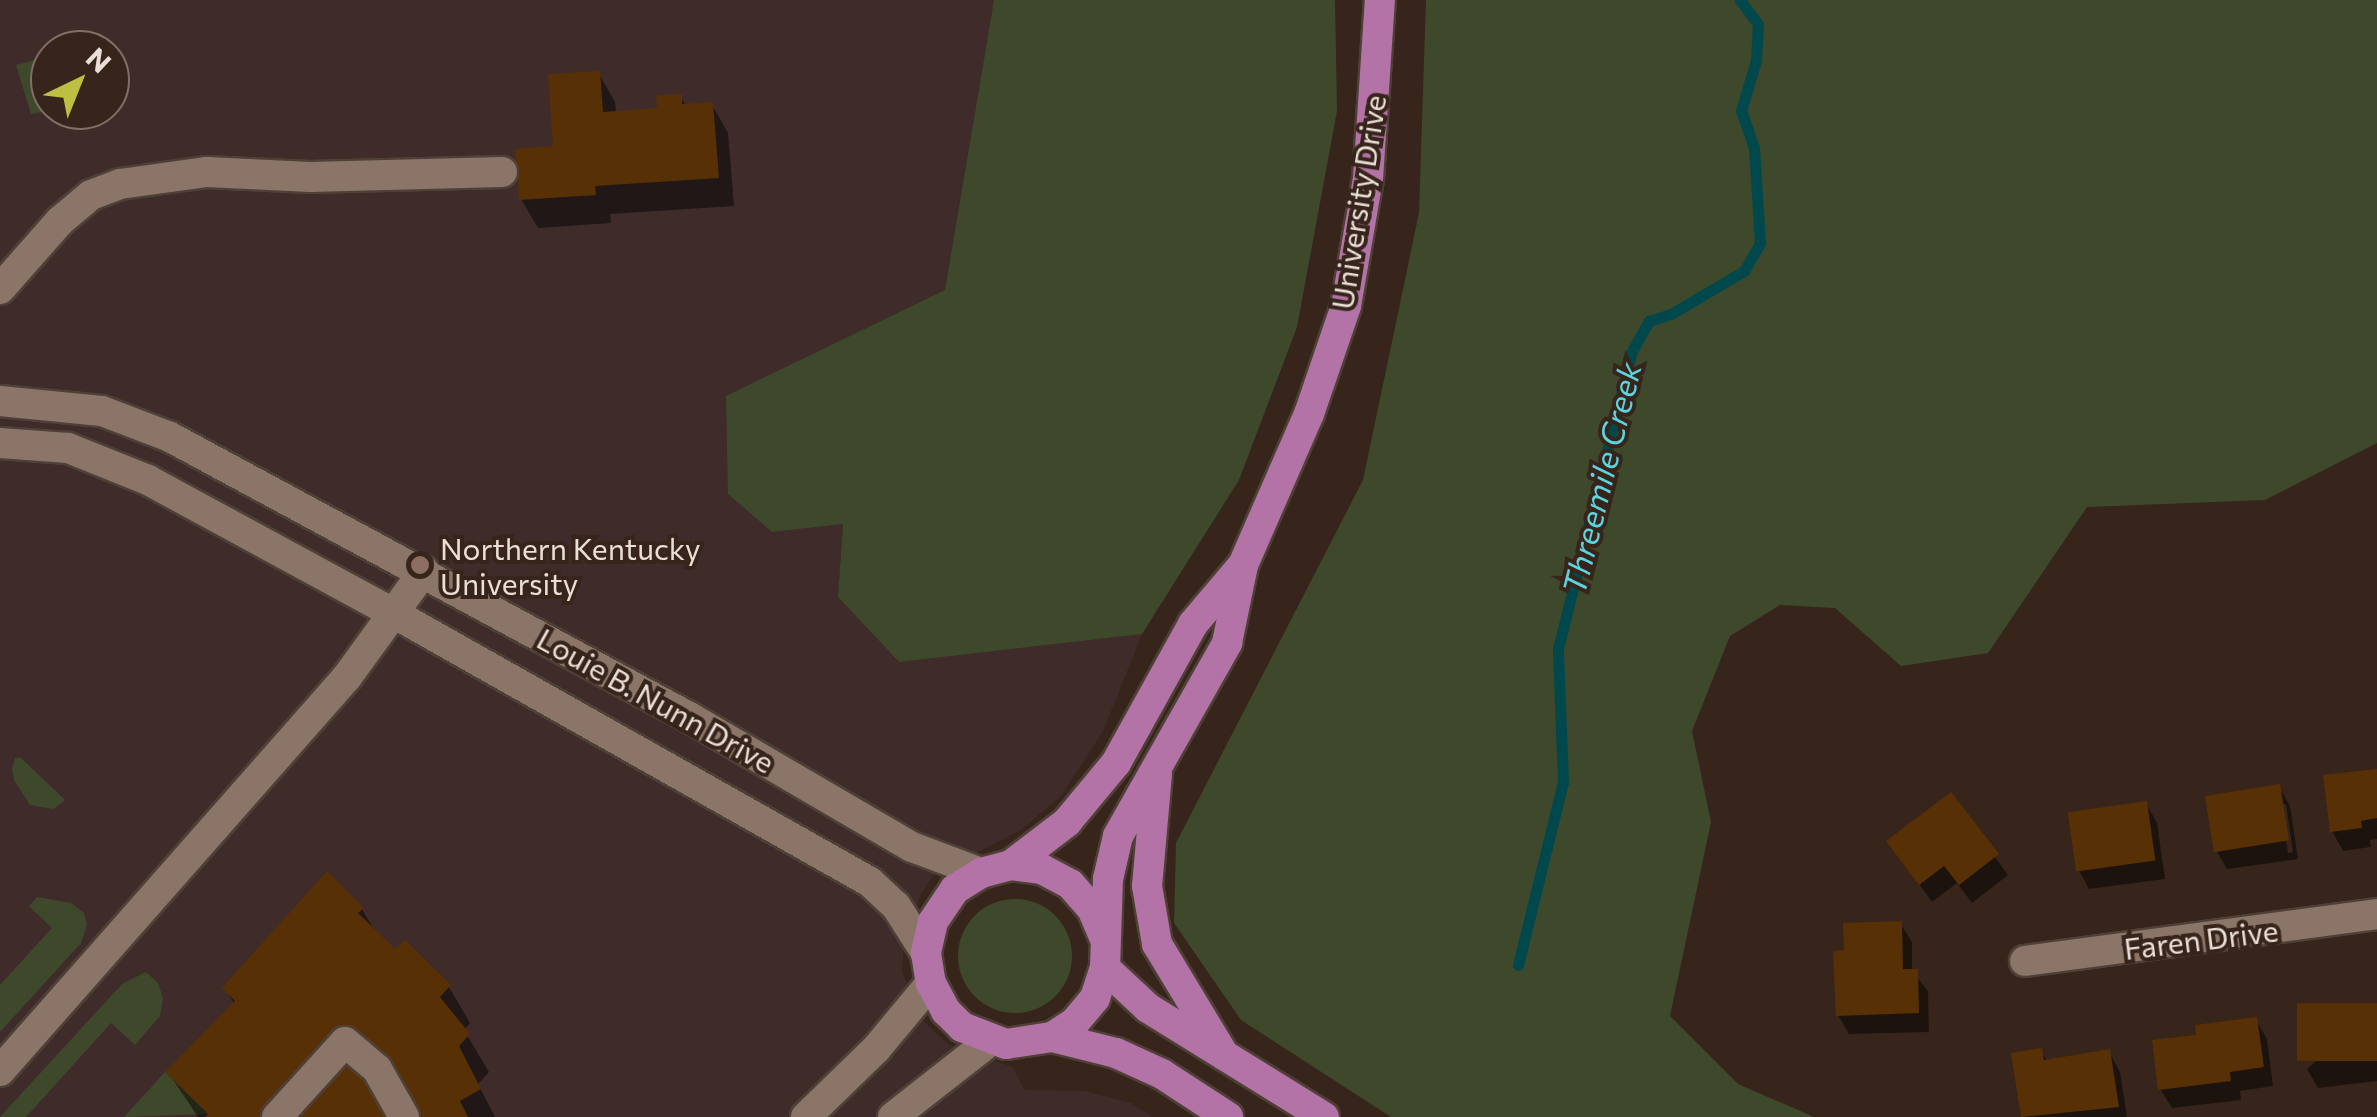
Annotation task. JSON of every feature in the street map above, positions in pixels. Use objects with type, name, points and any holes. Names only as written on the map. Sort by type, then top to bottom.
[{"type":"main road","name":"University Drive","points":[[1052,1037],[1086,1011],[1104,968],[1108,879],[1118,836],[1227,643],[1243,565],[1309,414],[1346,306],[1368,179],[1380,0]]},
{"type":"main road","name":"University Drive","points":[[1011,865],[1067,822],[1116,762],[1192,624],[1243,565]]},
{"type":"main road","points":[[1158,766],[1147,886],[1157,944],[1224,1054]]},
{"type":"main road","name":"University Drive","points":[[990,1041],[962,1026],[946,1011],[931,983],[926,953],[942,904],[954,890],[981,872],[1011,865],[1042,870],[1070,884],[1092,909],[1104,938]]},
{"type":"main road","points":[[1104,968],[1148,1008],[1324,1117]]},
{"type":"main road","points":[[990,1041],[1021,1044],[1052,1037],[1116,1053],[1162,1074],[1228,1117]]},
{"type":"street","points":[[0,289],[60,222],[91,196],[120,184],[207,172],[310,176],[502,172]]},
{"type":"street","name":"Louie B. Nunn Drive","points":[[0,401],[102,410],[170,437],[424,571],[912,847],[981,872]]},
{"type":"street","name":"Louie B. Nunn Drive","points":[[0,443],[68,448],[148,480],[395,614],[870,882],[896,906],[926,953]]},
{"type":"street","points":[[0,1071],[266,773],[395,614],[424,571]]},
{"type":"street","name":"Faren Drive","points":[[2025,961],[2377,914]]},
{"type":"street","points":[[806,1117],[876,1049],[931,983]]},
{"type":"street","points":[[893,1117],[990,1041]]},
{"type":"street","points":[[276,1117],[345,1042],[377,1069],[404,1117]]},
{"type":"shaded area","name":"Northern Kentucky University","points":[[0,0],[994,0],[945,290],[727,396],[772,532],[843,524],[838,597],[899,662],[1142,634],[1103,731],[1061,796],[1021,830],[934,875],[921,894],[904,946],[902,971],[921,1019],[949,1045],[1013,1067],[1024,1090],[1084,1091],[1131,1103],[1153,1117],[0,1117]]},
{"type":"green space","points":[[994,0],[1335,0],[1337,111],[1297,327],[1239,480],[1142,634],[899,662],[838,597],[843,524],[772,532],[728,494],[726,396],[945,290]]},
{"type":"green space","points":[[1426,0],[2377,0],[2377,443],[2265,500],[2087,507],[1988,653],[1901,666],[1835,608],[1780,605],[1730,636],[1692,731],[1711,822],[1670,1016],[1738,1084],[1814,1117],[1391,1117],[1241,1020],[1174,923],[1176,843],[1363,480],[1419,213]]},
{"type":"green space","points":[[30,61],[30,111],[16,65]]},
{"type":"green space","points":[[20,757],[65,800],[54,809],[30,805],[14,780],[12,769],[15,758]]},
{"type":"green space","points":[[37,897],[71,903],[84,913],[87,925],[81,943],[0,1032],[0,985],[52,928],[29,906]]},
{"type":"green space","points":[[1015,899],[1037,903],[1056,915],[1068,934],[1072,956],[1068,978],[1056,997],[1037,1009],[1015,1013],[993,1009],[974,997],[962,978],[958,956],[962,934],[974,915],[993,903]]},
{"type":"green space","points":[[146,972],[158,983],[163,998],[160,1016],[135,1045],[111,1023],[26,1117],[0,1117],[122,984]]},
{"type":"green space","points":[[165,1072],[208,1114],[124,1117]]},
{"type":"building","points":[[600,71],[603,112],[657,108],[656,95],[682,94],[682,104],[713,102],[719,178],[595,186],[596,195],[519,200],[515,149],[553,146],[548,74]]},
{"type":"building","points":[[2377,769],[2377,818],[2361,821],[2362,828],[2330,832],[2323,775]]},
{"type":"building","points":[[2280,784],[2289,840],[2214,852],[2205,796]]},
{"type":"building","points":[[1951,792],[1999,854],[1959,885],[1944,866],[1919,885],[1886,841]]},
{"type":"building","points":[[2147,801],[2155,860],[2076,872],[2068,812]]},
{"type":"building","points":[[327,871],[364,908],[358,913],[395,949],[405,940],[451,985],[440,997],[470,1034],[459,1046],[481,1089],[460,1101],[468,1117],[205,1117],[208,1114],[165,1072],[235,1001],[222,988]]},
{"type":"building","points":[[1902,921],[1903,969],[1918,969],[1919,1013],[1836,1016],[1833,951],[1844,950],[1843,923]]},
{"type":"building","points":[[2297,1003],[2377,1003],[2377,1061],[2297,1061]]},
{"type":"building","points":[[2257,1017],[2264,1067],[2230,1072],[2231,1081],[2158,1090],[2152,1040],[2196,1035],[2195,1025]]},
{"type":"building","points":[[2042,1048],[2044,1060],[2110,1049],[2119,1107],[2021,1117],[2011,1053]]},
{"type":"waterway","name":"Threemile Creek","points":[[1518,965],[1563,782],[1558,649],[1631,353],[1649,321],[1671,314],[1744,271],[1760,243],[1754,148],[1741,111],[1756,60],[1758,24],[1740,0]]},
{"type":"place","name":"Northern Kentucky University","points":[[420,565]]}]
